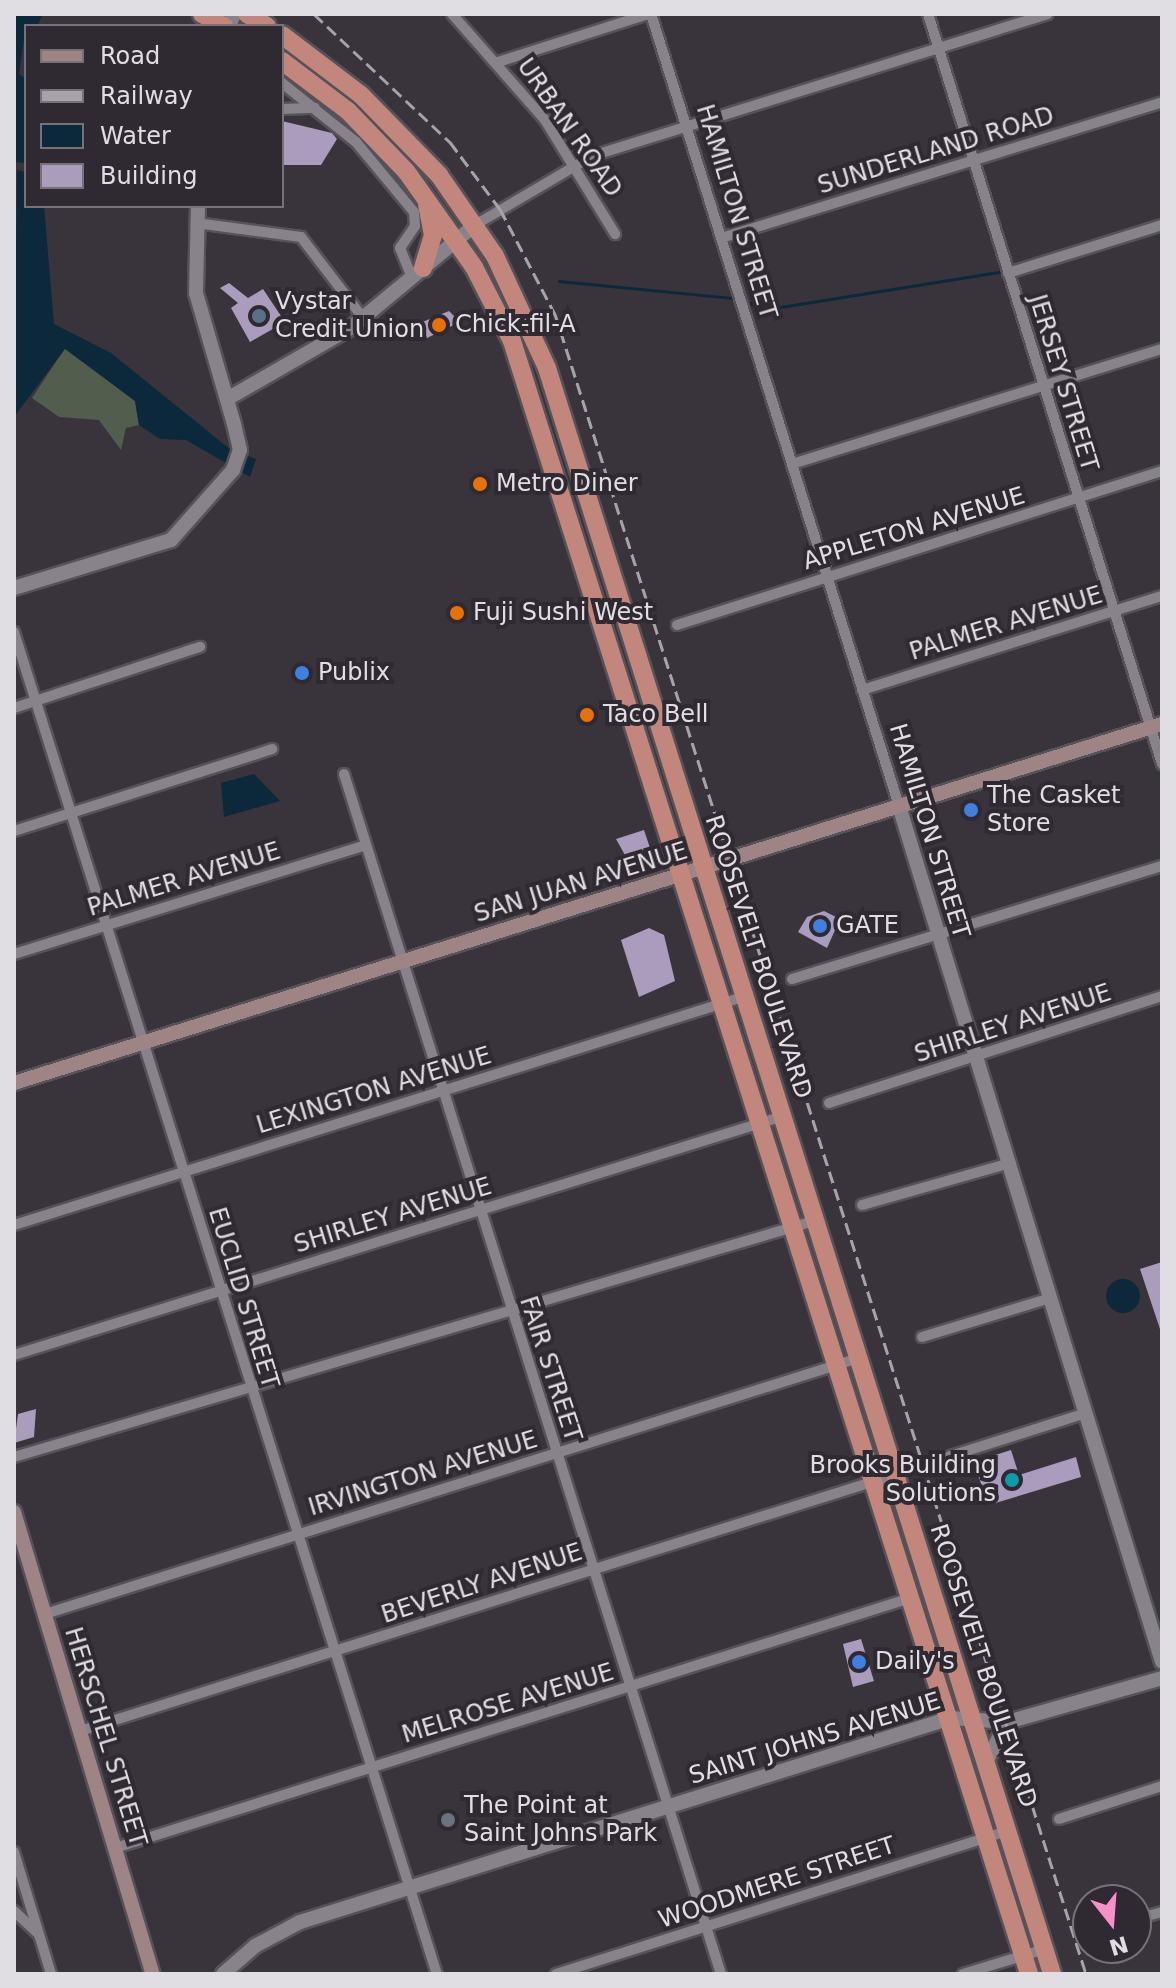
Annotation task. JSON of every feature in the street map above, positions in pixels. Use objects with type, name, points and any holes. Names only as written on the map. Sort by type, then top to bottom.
[{"type":"highway","points":[[202,14],[241,21]]},
{"type":"highway","name":"ROOSEVELT BOULEVARD","points":[[284,37],[388,120],[475,225],[547,368],[1010,1830],[1052,1974]]},
{"type":"highway","name":"ROOSEVELT BOULEVARD","points":[[284,63],[348,111],[421,191],[457,239],[500,315],[534,401],[913,1597],[1029,1974]]},
{"type":"highway","points":[[418,273],[434,224],[421,191]]},
{"type":"highway","points":[[547,368],[534,401],[548,408],[570,443]]},
{"type":"highway","points":[[617,663],[633,674],[649,722],[666,744]]},
{"type":"main road","name":"SAN JUAN AVENUE","points":[[14,1083],[1156,726]]},
{"type":"main road","name":"HERSCHEL STREET","points":[[14,1512],[153,1974]]},
{"type":"main road","points":[[141,1942],[144,1974]]},
{"type":"street","name":"URBAN ROAD","points":[[452,14],[498,62],[573,164],[615,234]]},
{"type":"street","points":[[498,62],[649,14]]},
{"type":"street","name":"HAMILTON STREET","points":[[649,14],[828,577],[977,1056],[1047,1299],[1162,1662]]},
{"type":"street","name":"JERSEY STREET","points":[[928,14],[1114,611],[1156,726],[1162,764]]},
{"type":"street","points":[[227,399],[364,319],[475,225],[573,164],[1047,14]]},
{"type":"street","points":[[284,85],[364,150],[414,212],[399,256],[418,273]]},
{"type":"street","name":"SUNDERLAND ROAD","points":[[721,238],[1162,102]]},
{"type":"street","points":[[284,109],[315,108]]},
{"type":"street","points":[[14,588],[171,540],[233,470],[239,455],[227,399],[196,293],[198,208]]},
{"type":"street","points":[[196,223],[301,237],[364,319]]},
{"type":"street","points":[[1008,273],[1162,225]]},
{"type":"street","points":[[792,464],[1162,349]]},
{"type":"street","name":"APPLETON AVENUE","points":[[677,625],[1162,471]]},
{"type":"street","name":"PALMER AVENUE","points":[[862,690],[1162,596]]},
{"type":"street","name":"EUCLID STREET","points":[[14,632],[437,1974]]},
{"type":"street","points":[[14,708],[200,647]]},
{"type":"street","points":[[14,831],[272,749]]},
{"type":"street","name":"FAIR STREET","points":[[344,774],[721,1974]]},
{"type":"street","name":"PALMER AVENUE","points":[[14,954],[366,845]]},
{"type":"street","points":[[792,979],[1162,866]]},
{"type":"street","name":"LEXINGTON AVENUE","points":[[14,1225],[746,996]]},
{"type":"street","name":"SHIRLEY AVENUE","points":[[829,1103],[1162,996]]},
{"type":"street","name":"SHIRLEY AVENUE","points":[[14,1355],[783,1116]]},
{"type":"street","points":[[862,1205],[1007,1164]]},
{"type":"street","points":[[14,1457],[817,1220]]},
{"type":"street","points":[[922,1337],[1047,1299]]},
{"type":"street","name":"IRVINGTON AVENUE","points":[[45,1614],[860,1357]]},
{"type":"street","points":[[941,1459],[1083,1414]]},
{"type":"street","name":"BEVERLY AVENUE","points":[[80,1731],[897,1474]]},
{"type":"street","name":"MELROSE AVENUE","points":[[115,1848],[913,1597]]},
{"type":"street","name":"SAINT JOHNS AVENUE","points":[[223,1974],[279,1931],[668,1806],[951,1718],[1007,1722],[1162,1678]]},
{"type":"street","points":[[987,1760],[1007,1722]]},
{"type":"street","points":[[1059,1819],[1162,1786]]},
{"type":"street","name":"WOODMERE STREET","points":[[556,1974],[1010,1830]]},
{"type":"street","points":[[14,1852],[51,1974]]},
{"type":"street","points":[[14,1911],[39,1934]]},
{"type":"street","points":[[963,1974],[1046,1948]]},
{"type":"green space","points":[[65,348],[135,401],[139,425],[126,428],[121,450],[99,420],[59,417],[32,398]]},
{"type":"water","points":[[14,14],[43,14],[38,24],[24,24],[19,74],[24,78],[24,163],[14,162]]},
{"type":"water","points":[[17,170],[24,172],[24,208],[44,208],[54,324],[111,353],[231,450],[256,459],[250,477],[186,440],[160,439],[139,425],[135,401],[65,349],[14,417]]},
{"type":"water","points":[[254,774],[280,801],[224,817],[221,783]]},
{"type":"water","points":[[1123,1279],[1135,1284],[1140,1296],[1135,1308],[1123,1313],[1111,1308],[1106,1296],[1111,1284]]},
{"type":"building","points":[[284,121],[332,133],[337,139],[321,165],[284,165]]},
{"type":"building","name":"Vystar Credit Union","points":[[229,283],[248,298],[263,289],[285,322],[250,342],[231,308],[238,303],[220,288]]},
{"type":"building","name":"Chick-fil-A","points":[[449,311],[460,322],[427,338],[420,323]]},
{"type":"building","points":[[644,830],[653,857],[630,864],[616,839]]},
{"type":"building","name":"GATE","points":[[824,911],[840,919],[827,948],[798,932],[807,917]]},
{"type":"building","points":[[649,928],[664,935],[675,981],[639,997],[621,940]]},
{"type":"building","points":[[1162,1262],[1162,1331],[1161,1332],[1140,1269]]},
{"type":"building","points":[[36,1409],[34,1437],[14,1443],[18,1414]]},
{"type":"building","name":"Brooks Building Solutions","points":[[1011,1450],[1019,1475],[1076,1457],[1081,1477],[989,1505],[973,1462]]},
{"type":"building","name":"Daily's","points":[[861,1639],[874,1681],[853,1687],[843,1644]]},
{"type":"waterway","points":[[750,303],[768,309],[1000,272]]},
{"type":"waterway","points":[[559,281],[731,298]]},
{"type":"railway","points":[[314,14],[450,142],[500,209],[555,314],[1086,1974]]},
{"type":"place","name":"Vystar Credit Union","points":[[259,316]]},
{"type":"place","name":"Chick-fil-A","points":[[439,325]]},
{"type":"place","name":"Metro Diner","points":[[480,484]]},
{"type":"place","name":"Fuji Sushi West","points":[[457,613]]},
{"type":"place","name":"Publix","points":[[302,673]]},
{"type":"place","name":"Taco Bell","points":[[587,715]]},
{"type":"place","name":"The Casket Store","points":[[971,810]]},
{"type":"place","name":"GATE","points":[[820,926]]},
{"type":"place","name":"Brooks Building Solutions","points":[[1012,1480]]},
{"type":"place","name":"Daily's","points":[[859,1662]]},
{"type":"place","name":"The Point at Saint Johns Park","points":[[448,1820]]}]
